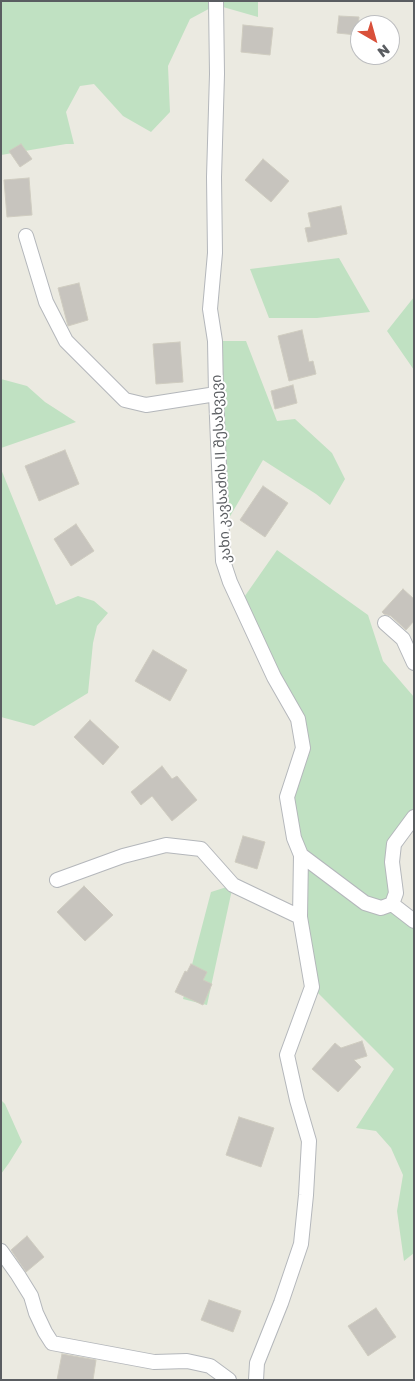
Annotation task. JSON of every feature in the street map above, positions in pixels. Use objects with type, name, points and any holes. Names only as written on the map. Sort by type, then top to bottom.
[{"type":"street","name":"კახი კავსაძის II შესახვევი","points":[[216,3],[215,253],[210,310],[215,341],[224,561],[230,582],[274,677],[298,719],[303,748],[287,797],[294,838],[301,855],[300,917],[312,987],[287,1055],[309,1141],[301,1244],[281,1304],[257,1363],[256,1380]]},
{"type":"street","points":[[26,236],[46,302],[66,341],[125,400],[146,405],[216,394]]},
{"type":"street","points":[[386,624],[403,639],[414,663]]},
{"type":"street","points":[[392,904],[396,892],[392,862],[394,844],[414,817]]},
{"type":"street","points":[[58,880],[123,856],[166,845],[201,848],[233,885],[300,917]]},
{"type":"street","points":[[301,855],[365,903],[381,908],[392,904]]},
{"type":"street","points":[[392,904],[414,921]]},
{"type":"street","points":[[1,1251],[31,1296],[42,1326],[52,1343],[154,1362],[187,1361],[210,1366],[229,1380]]},
{"type":"green space","points":[[1,1],[258,1],[258,17],[216,5],[190,19],[168,66],[170,112],[151,132],[123,116],[94,84],[80,86],[66,112],[74,144],[1,155]]},
{"type":"green space","points":[[339,258],[370,312],[317,318],[269,318],[250,269]]},
{"type":"green space","points":[[414,297],[414,370],[387,331]]},
{"type":"green space","points":[[215,341],[246,341],[277,421],[295,419],[332,453],[345,479],[330,505],[263,460],[222,530]]},
{"type":"green space","points":[[1,379],[27,386],[45,402],[76,422],[1,448]]},
{"type":"green space","points":[[1,469],[56,605],[78,596],[94,601],[108,613],[97,626],[93,643],[88,693],[34,726],[1,717]]},
{"type":"green space","points":[[277,550],[368,615],[383,661],[414,697],[414,817],[394,844],[392,904],[414,921],[414,1253],[404,1261],[397,1211],[403,1175],[391,1148],[376,1131],[356,1128],[394,1069],[312,987],[301,855],[287,797],[303,748],[298,719],[240,603]]},
{"type":"green space","points":[[233,885],[207,1005],[183,999],[211,892]]},
{"type":"green space","points":[[1,1100],[5,1104],[22,1142],[1,1174]]},
{"type":"building","points":[[339,16],[350,17],[350,34],[337,33]]},
{"type":"building","points":[[243,25],[273,28],[270,55],[241,52]]},
{"type":"building","points":[[21,144],[32,159],[20,167],[9,151]]},
{"type":"building","points":[[263,159],[289,181],[271,202],[245,180]]},
{"type":"building","points":[[29,178],[32,215],[7,217],[4,180]]},
{"type":"building","points":[[341,206],[347,234],[308,242],[305,228],[311,227],[308,213]]},
{"type":"building","points":[[79,283],[88,320],[68,326],[58,288]]},
{"type":"building","points":[[302,330],[309,362],[313,361],[316,374],[289,381],[278,336]]},
{"type":"building","points":[[180,342],[183,382],[156,384],[153,344]]},
{"type":"building","points":[[293,385],[297,403],[275,409],[271,391]]},
{"type":"building","points":[[65,450],[79,484],[39,501],[25,466]]},
{"type":"building","points":[[263,486],[288,503],[265,537],[240,520]]},
{"type":"building","points":[[76,524],[94,551],[71,566],[54,539]]},
{"type":"building","points":[[403,589],[414,599],[414,621],[406,630],[391,616],[382,612]]},
{"type":"building","points":[[153,650],[187,670],[170,701],[135,681]]},
{"type":"building","points":[[90,720],[119,747],[103,765],[74,737]]},
{"type":"building","points":[[162,766],[172,779],[177,776],[197,800],[172,821],[152,796],[141,805],[131,792]]},
{"type":"building","points":[[243,836],[265,842],[257,869],[235,862]]},
{"type":"building","points":[[84,886],[113,915],[85,941],[57,912]]},
{"type":"building","points":[[191,964],[207,972],[203,980],[212,984],[203,1005],[175,992],[185,971],[187,972]]},
{"type":"building","points":[[362,1041],[367,1056],[354,1060],[361,1067],[338,1092],[312,1069],[335,1043],[341,1048]]},
{"type":"building","points":[[239,1117],[274,1128],[261,1167],[226,1155]]},
{"type":"building","points":[[27,1236],[44,1257],[26,1272],[11,1250]]},
{"type":"building","points":[[209,1300],[241,1311],[233,1332],[201,1320]]},
{"type":"building","points":[[376,1308],[396,1337],[368,1356],[348,1326]]},
{"type":"building","points":[[62,1354],[96,1360],[93,1380],[57,1380]]}]
